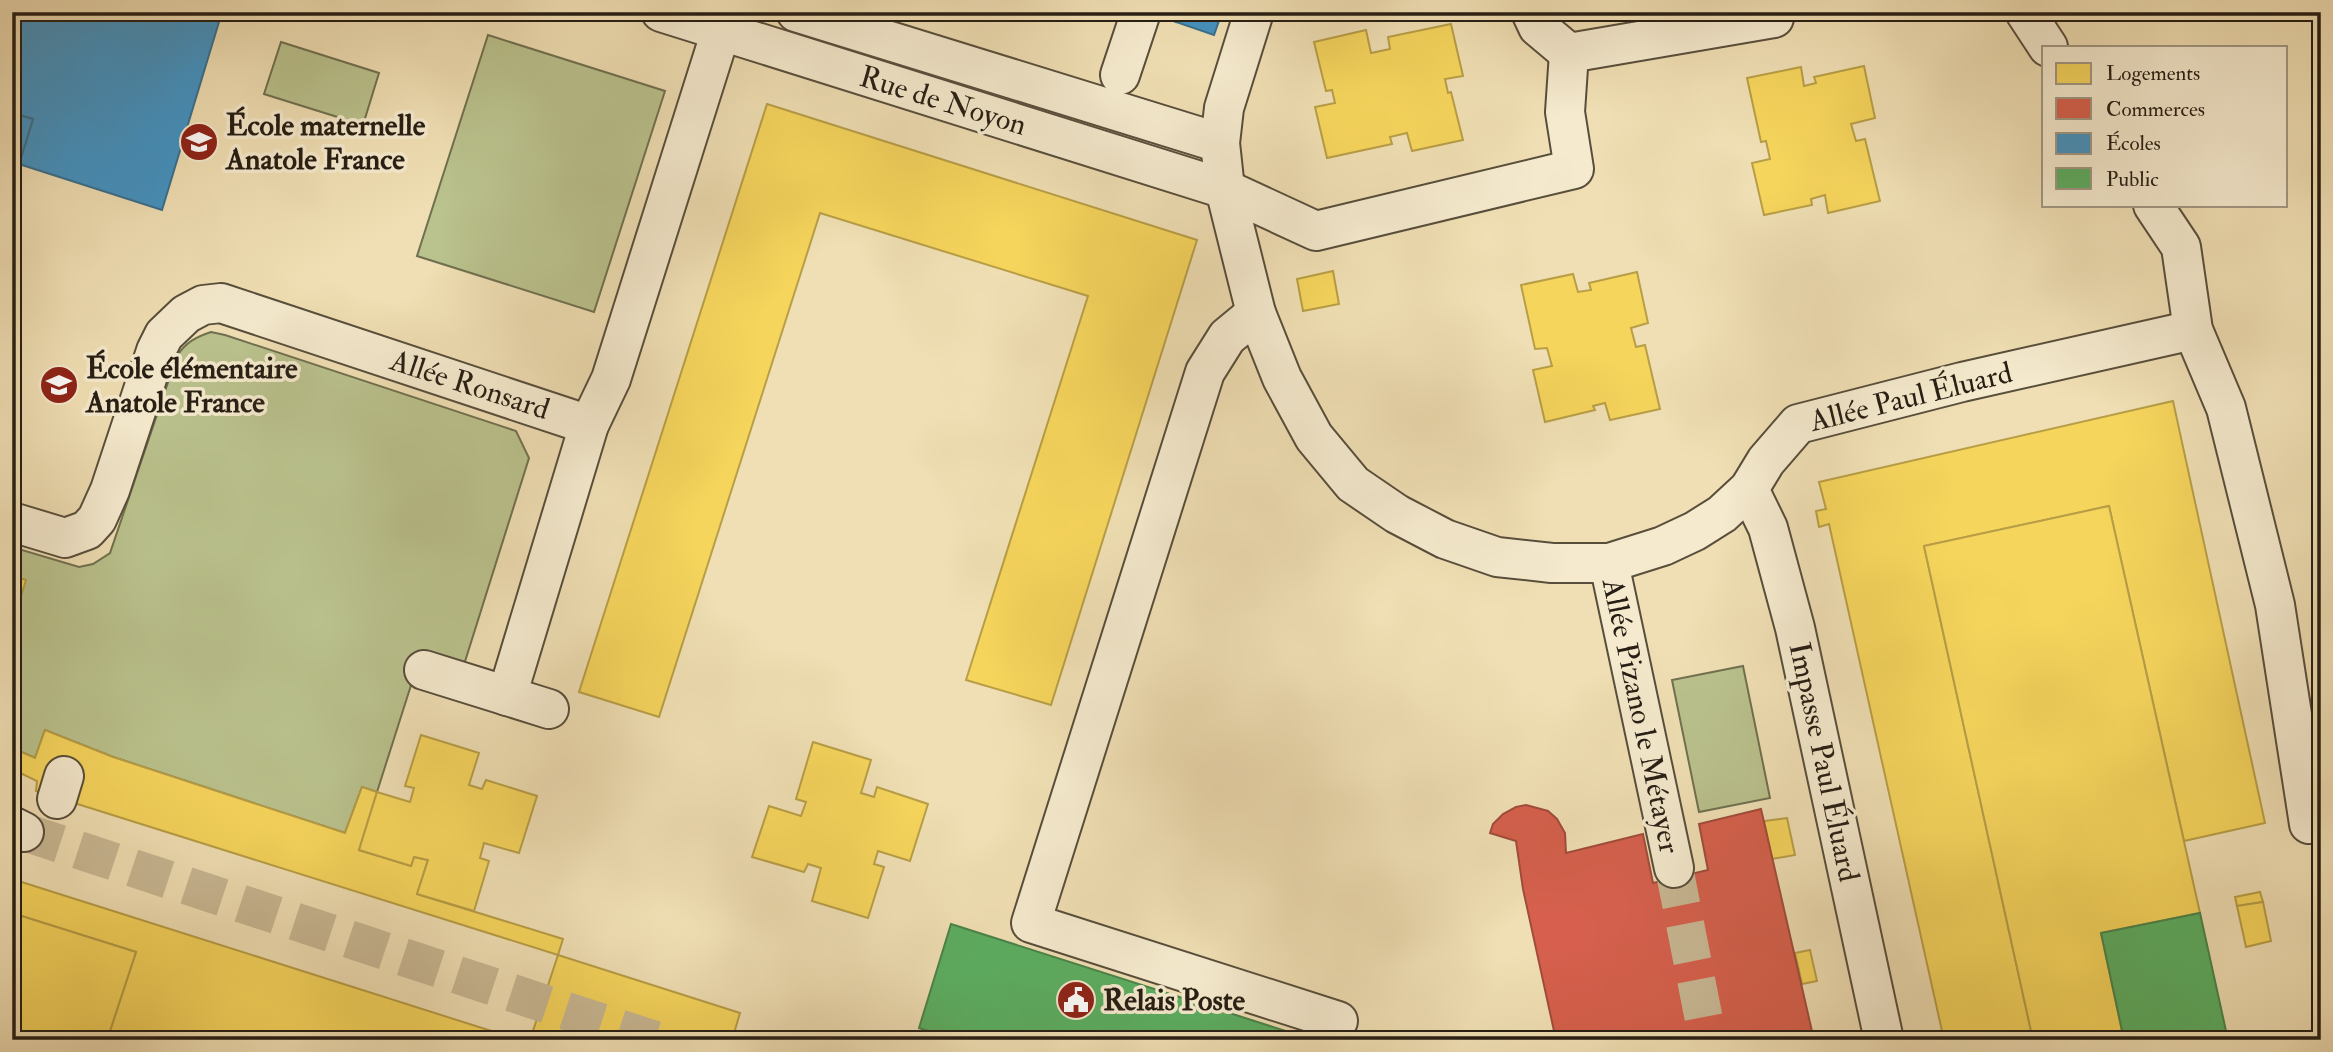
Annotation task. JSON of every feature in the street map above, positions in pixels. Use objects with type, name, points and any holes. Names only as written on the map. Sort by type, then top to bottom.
[{"type":"street","name":"Rue de Noyon","points":[[661,12],[1225,189],[1316,232],[1574,169],[1565,112],[1569,53]]},
{"type":"street","points":[[796,12],[1220,143]]},
{"type":"street","points":[[1121,75],[1141,12]]},
{"type":"street","name":"Allée Paul Éluard","points":[[1254,12],[1224,108],[1220,143],[1225,189],[1256,313],[1282,378],[1314,437],[1353,484],[1421,527],[1497,557],[1552,563],[1609,563],[1663,546],[1722,514],[1749,489],[1766,461],[1798,424],[1962,382],[2193,330]]},
{"type":"street","points":[[1531,12],[1538,27],[1569,53],[1774,18]]},
{"type":"street","name":"Allée Ronsard","points":[[12,522],[65,538],[87,530],[97,519],[110,490],[156,351],[173,325],[203,305],[221,303],[589,425],[611,379],[721,31]]},
{"type":"street","points":[[2154,206],[2181,247],[2193,330],[2226,408],[2275,605],[2305,696],[2309,824]]},
{"type":"street","points":[[1256,313],[1227,337],[1205,372],[1031,923],[1338,1021]]},
{"type":"street","points":[[507,696],[589,425]]},
{"type":"street","name":"Impasse Paul Éluard","points":[[1749,489],[1768,528],[1795,628],[1884,1040]]},
{"type":"street","name":"Allée Pizano le Métayer","points":[[1609,563],[1674,868]]},
{"type":"street","points":[[424,670],[550,709]]},
{"type":"street","points":[[12,826],[24,832],[12,832]]},
{"type":"green space","points":[[488,35],[665,91],[594,312],[417,256]]},
{"type":"green space","points":[[281,42],[379,73],[363,125],[264,94]]},
{"type":"green space","points":[[211,332],[516,431],[529,458],[462,671],[420,657],[377,792],[362,787],[345,833],[113,757],[45,730],[35,758],[12,748],[12,547],[79,567],[93,564],[110,553],[177,356],[192,341]]},
{"type":"green space","points":[[1743,666],[1770,798],[1699,812],[1672,680]]},
{"type":"building: Logements","points":[[1451,24],[1463,76],[1445,79],[1463,140],[1412,151],[1407,133],[1390,137],[1392,144],[1327,158],[1315,107],[1335,103],[1332,90],[1326,91],[1314,42],[1366,30],[1371,53],[1390,49],[1388,37]]},
{"type":"building: Logements","points":[[1864,66],[1875,118],[1851,124],[1856,141],[1865,139],[1880,201],[1828,213],[1825,195],[1811,199],[1812,205],[1764,215],[1752,163],[1770,159],[1766,141],[1761,142],[1747,78],[1801,67],[1804,86],[1816,83],[1814,77]]},
{"type":"building: Logements","points":[[767,104],[1197,240],[1051,705],[966,680],[1088,296],[820,213],[659,717],[579,692]]},
{"type":"building: Logements","points":[[1333,271],[1339,304],[1303,311],[1297,279]]},
{"type":"building: Logements","points":[[1637,272],[1648,323],[1631,328],[1636,347],[1645,345],[1660,409],[1610,420],[1605,403],[1593,406],[1595,410],[1545,422],[1533,370],[1552,366],[1547,348],[1535,349],[1521,285],[1573,274],[1578,292],[1591,290],[1589,283]]},
{"type":"building: Logements","points":[[2173,401],[2265,823],[2184,841],[2109,506],[1924,546],[2033,1040],[1944,1040],[1829,524],[1819,527],[1816,511],[1826,509],[1819,482]]},
{"type":"building: Logements","points":[[2109,506],[2200,913],[2101,933],[2124,1040],[2033,1040],[1924,546]]},
{"type":"building: Logements","points":[[12,576],[26,580],[12,626]]},
{"type":"building: Logements","points":[[45,730],[113,757],[345,833],[362,787],[377,792],[359,850],[411,866],[414,857],[428,860],[417,894],[563,939],[558,955],[36,791],[37,781],[12,769],[12,748],[35,758]]},
{"type":"building: Logements","points":[[421,735],[479,753],[469,785],[482,789],[486,780],[537,796],[519,853],[484,843],[480,858],[489,861],[474,911],[417,894],[428,860],[414,857],[411,866],[359,850],[377,792],[410,802],[414,788],[405,786]]},
{"type":"building: Logements","points":[[813,742],[871,760],[861,793],[874,797],[877,787],[928,804],[910,861],[878,851],[874,864],[884,867],[868,918],[812,901],[821,868],[808,864],[804,872],[752,857],[769,806],[801,816],[806,802],[796,799]]},
{"type":"building: Logements","points":[[1787,818],[1795,855],[1772,859],[1764,821]]},
{"type":"building: Logements","points":[[12,879],[520,1040],[107,1040],[136,952],[12,913]]},
{"type":"building: Logements","points":[[2260,892],[2263,902],[2237,906],[2235,897]]},
{"type":"building: Logements","points":[[2263,902],[2271,941],[2246,947],[2237,906]]},
{"type":"building: Logements","points":[[12,913],[136,952],[107,1040],[37,1040],[12,1032]]},
{"type":"building: Logements","points":[[1810,950],[1817,981],[1802,984],[1795,953]]},
{"type":"building: Logements","points":[[558,955],[740,1013],[732,1040],[530,1040]]},
{"type":"building: Commerces","points":[[1526,805],[1548,811],[1557,819],[1565,833],[1566,853],[1643,834],[1653,883],[1708,870],[1699,824],[1761,809],[1814,1040],[1556,1040],[1523,889],[1516,841],[1490,833],[1493,824],[1503,814]]},
{"type":"building: Écoles","points":[[12,12],[222,12],[162,210],[19,164],[33,119],[12,113]]},
{"type":"building: Écoles","points":[[1149,12],[1180,12],[1176,22]]},
{"type":"building: Écoles","points":[[1180,12],[1214,12],[1221,15],[1214,35],[1176,22]]},
{"type":"building: Écoles","points":[[12,113],[33,119],[12,187]]},
{"type":"building: Public","points":[[2200,913],[2228,1040],[2124,1040],[2101,933]]},
{"type":"building: Public","points":[[951,924],[1314,1040],[957,1040],[919,1028]]},
{"type":"tunnel","points":[[24,832],[655,1040]]},
{"type":"tunnel","points":[[1674,868],[1708,1040]]},
{"type":"place","name":"École maternelle Anatole France","points":[[199,142]]},
{"type":"place","name":"École élémentaire Anatole France","points":[[59,385]]},
{"type":"place","name":"Relais Poste","points":[[1076,1000]]}]
